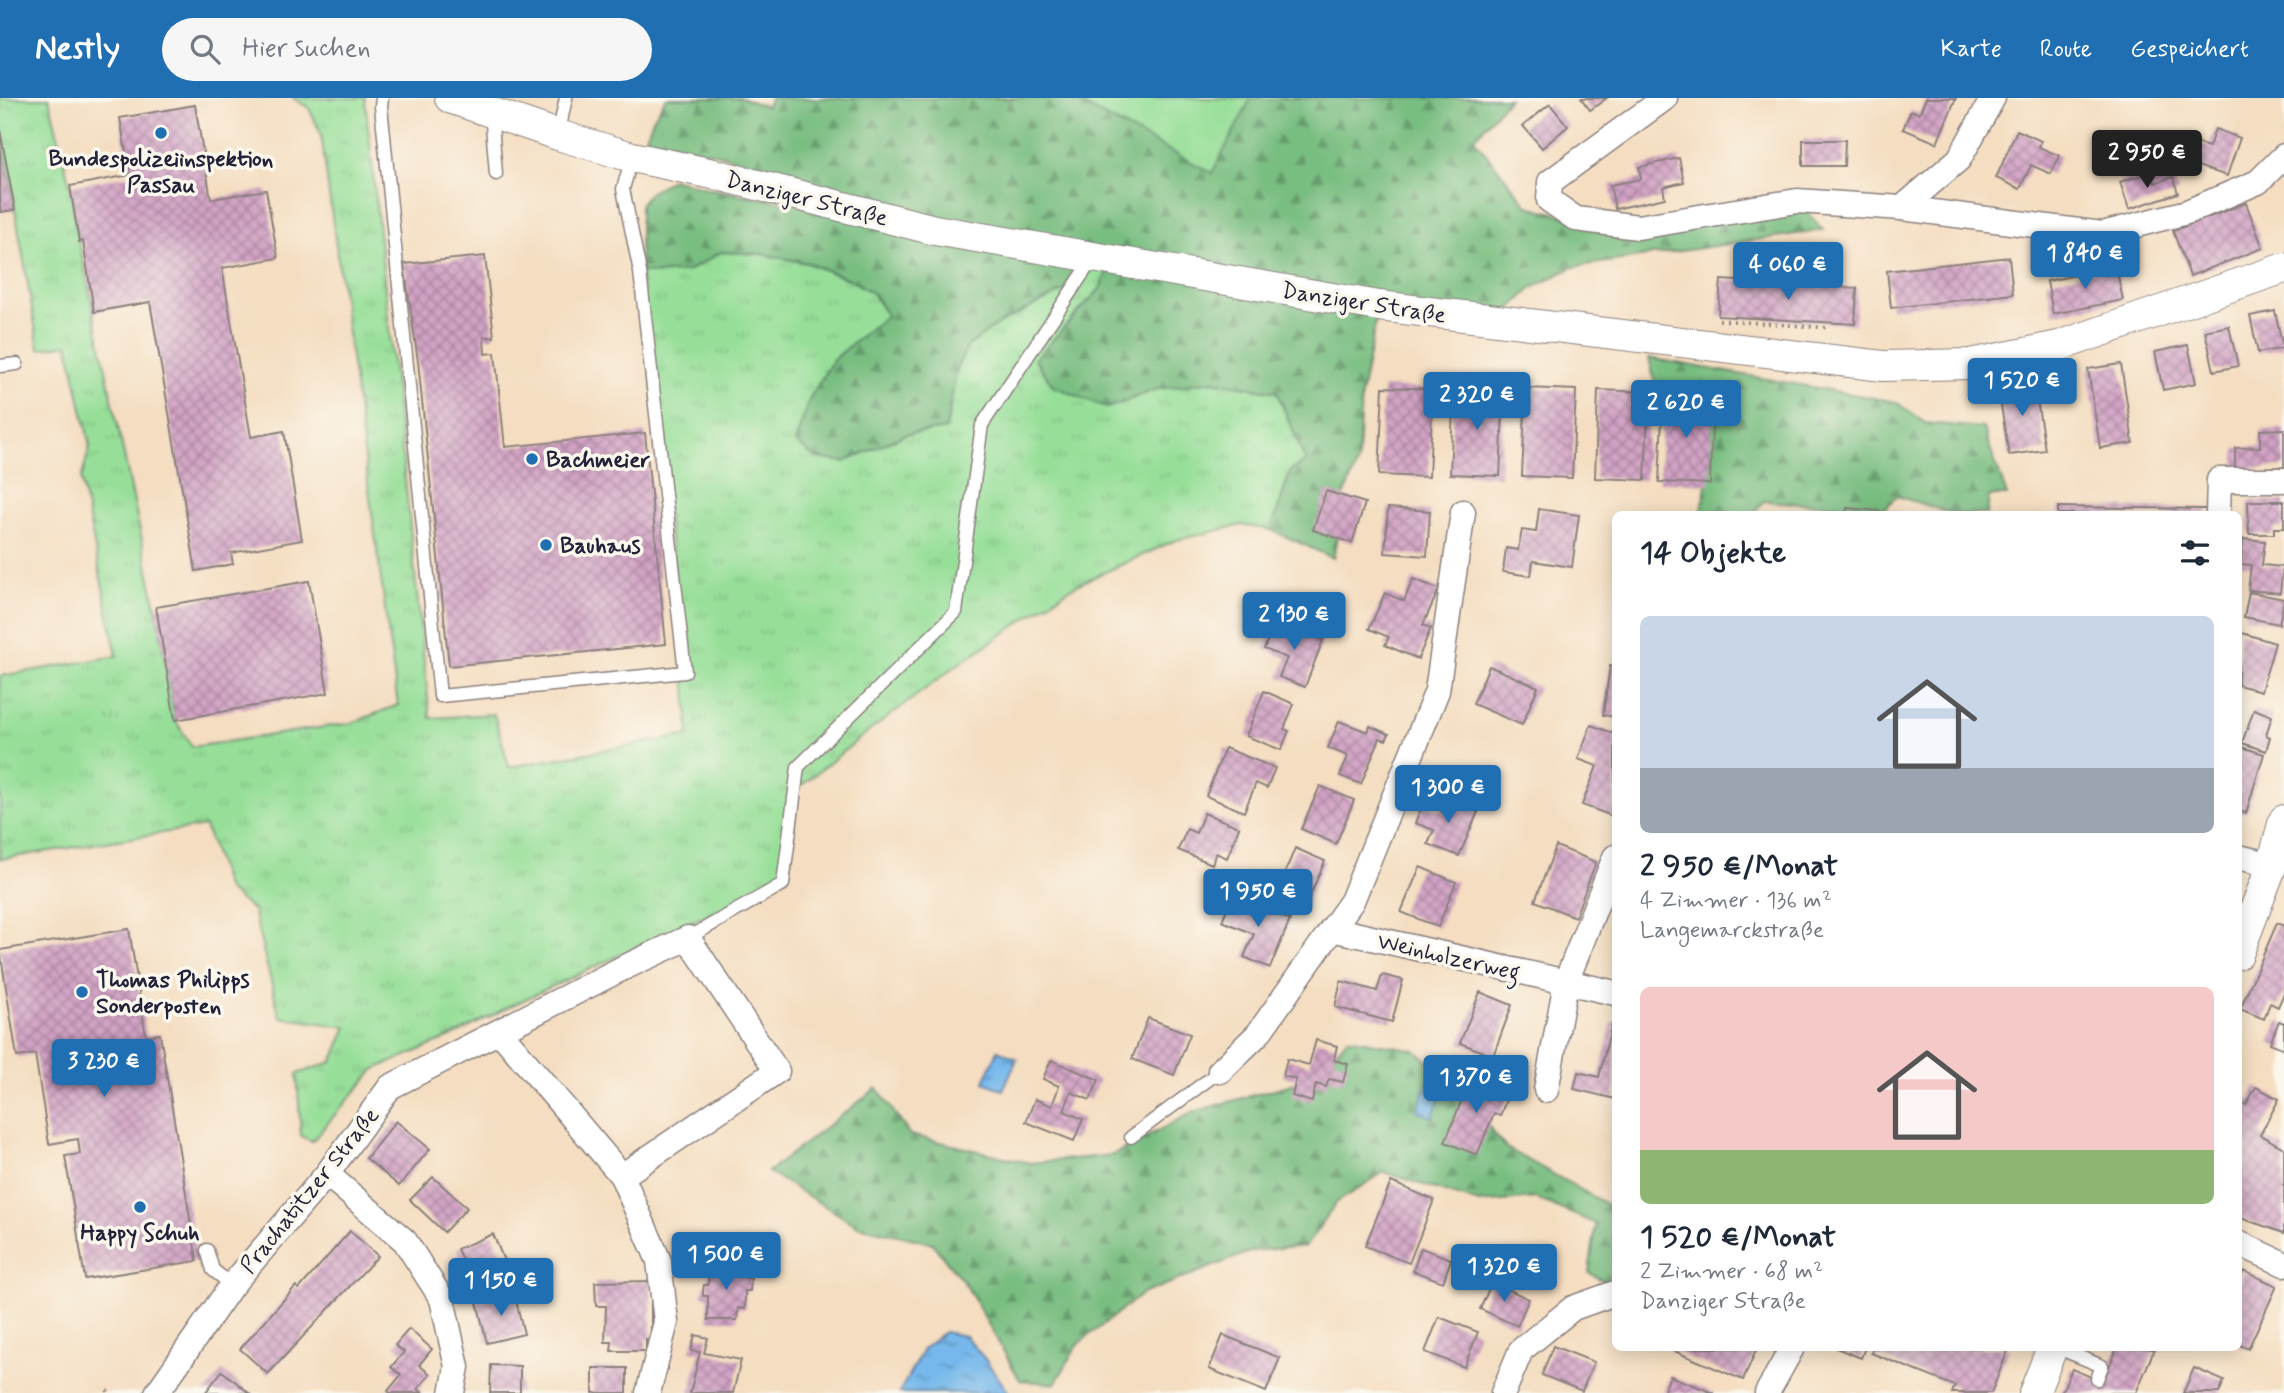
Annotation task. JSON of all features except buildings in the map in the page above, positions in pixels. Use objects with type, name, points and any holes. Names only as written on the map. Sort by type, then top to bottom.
[{"type":"street","name":"Danziger Straße","points":[[450,98],[632,157],[718,175],[935,230],[1379,306],[1883,366],[1971,365],[2059,346],[2284,268]]},
{"type":"street","points":[[1665,98],[1550,182],[1549,200],[1576,219],[1638,227],[1797,201],[1902,208],[2102,234],[2187,212],[2258,182],[2284,156]]},
{"type":"street","points":[[1902,208],[1959,159],[1993,98]]},
{"type":"street","points":[[2218,511],[2219,480],[2284,480]]},
{"type":"street","points":[[1220,1071],[1258,1034],[1352,901],[1437,691],[1463,512]]},
{"type":"street","points":[[2242,944],[2272,865],[2284,820]]},
{"type":"street","points":[[2242,858],[2272,865]]},
{"type":"street","points":[[1545,1090],[1566,982],[1612,866]]},
{"type":"street","name":"Weinholzerweg","points":[[1332,929],[1612,992]]},
{"type":"street","points":[[622,1176],[777,1071],[688,939]]},
{"type":"street","name":"Prachatitzer Straße","points":[[157,1393],[232,1285],[327,1174],[390,1087],[621,969],[688,939]]},
{"type":"street","points":[[500,1032],[622,1176],[659,1261],[666,1322],[648,1393]]},
{"type":"street","points":[[327,1174],[405,1241],[442,1299],[457,1367],[452,1393]]},
{"type":"street","points":[[2242,1245],[2284,1264]]},
{"type":"street","points":[[1503,1393],[1521,1350],[1573,1308],[1612,1294]]},
{"type":"street","points":[[1767,1393],[1790,1351]]},
{"type":"street","points":[[2034,1393],[2051,1351]]},
{"type":"lane","points":[[382,98],[382,120],[440,696],[685,672],[640,272],[623,189],[632,157]]},
{"type":"lane","points":[[558,135],[566,98]]},
{"type":"lane","points":[[491,112],[496,174]]},
{"type":"lane","points":[[688,939],[783,884],[798,767],[956,612],[982,425],[1094,257]]},
{"type":"lane","points":[[0,366],[17,364]]},
{"type":"lane","points":[[1131,1137],[1220,1071]]},
{"type":"lane","points":[[206,1250],[213,1270],[232,1285]]},
{"type":"lane","points":[[2066,1351],[2102,1366],[2097,1379]]},
{"type":"lane","points":[[2082,1373],[2088,1360]]},
{"type":"path","points":[[1715,319],[1782,322],[1829,328]]},
{"type":"green space","points":[[0,98],[49,98],[70,186],[79,242],[156,607],[175,720],[192,747],[352,723],[398,705],[321,134],[309,108],[293,98],[365,98],[430,718],[494,714],[509,767],[689,735],[685,672],[640,272],[688,271],[721,252],[762,254],[807,263],[851,280],[872,293],[887,315],[873,328],[844,462],[906,434],[946,429],[957,367],[968,346],[1000,323],[1069,288],[1083,255],[1112,260],[1100,289],[1035,359],[1107,408],[1157,389],[1213,381],[1277,392],[1306,462],[1291,470],[1271,530],[1242,525],[1176,540],[1074,586],[957,665],[860,738],[797,789],[788,877],[508,1007],[453,1036],[375,1069],[312,1141],[301,1136],[297,1074],[332,1062],[347,1027],[280,1017],[253,910],[227,890],[205,826],[0,859],[0,676],[117,656],[81,480],[90,446],[68,344],[39,349],[0,121]]},
{"type":"green space","points":[[666,98],[742,98],[767,107],[770,98],[1070,98],[1211,172],[1251,98],[1509,98],[1474,139],[1528,206],[1576,219],[1638,227],[1797,201],[1823,230],[1573,267],[1532,288],[1498,321],[1379,306],[1361,394],[1358,462],[1343,498],[1333,558],[1271,530],[1291,470],[1306,462],[1277,392],[1213,381],[1157,389],[1107,408],[1053,386],[1035,359],[1100,289],[1112,261],[1083,255],[1069,288],[1000,323],[968,346],[957,367],[946,429],[906,434],[844,462],[816,458],[795,442],[810,398],[833,360],[887,315],[872,293],[851,280],[808,263],[762,254],[721,252],[688,271],[658,274],[640,272],[640,204],[649,193],[672,179],[711,189],[929,228],[726,156],[646,137]]},
{"type":"green space","points":[[1070,98],[1251,98],[1212,173]]},
{"type":"green space","points":[[1649,358],[1896,402],[1925,423],[1983,428],[2007,496],[1989,496],[1987,511],[1944,511],[1897,496],[1885,508],[1764,501],[1755,511],[1702,511],[1711,457],[1707,394],[1657,392]]},
{"type":"green space","points":[[1347,1038],[1415,1050],[1450,1080],[1505,1147],[1612,1207],[1612,1285],[1589,1273],[1596,1224],[1535,1198],[1479,1203],[1384,1172],[1336,1203],[1306,1246],[1252,1251],[1142,1294],[1078,1344],[1055,1384],[1020,1380],[966,1285],[932,1243],[858,1226],[768,1172],[877,1088],[910,1135],[1030,1163],[1113,1155],[1193,1112],[1317,1077]]},
{"type":"water","points":[[998,1050],[1017,1059],[1003,1090],[984,1082]]},
{"type":"water","points":[[1429,1080],[1445,1086],[1432,1117],[1417,1111]]},
{"type":"water","points":[[944,1332],[965,1336],[1009,1393],[899,1393],[924,1348]]},
{"type":"place","name":"Bundespolizeiinspektion Passau","points":[[161,133]]},
{"type":"place","name":"Bachmeier","points":[[532,459]]},
{"type":"place","name":"Bauhaus","points":[[546,545]]},
{"type":"place","name":"Thomas Philipps Sonderposten","points":[[82,992]]},
{"type":"place","name":"Happy Schuh","points":[[140,1207]]}]
